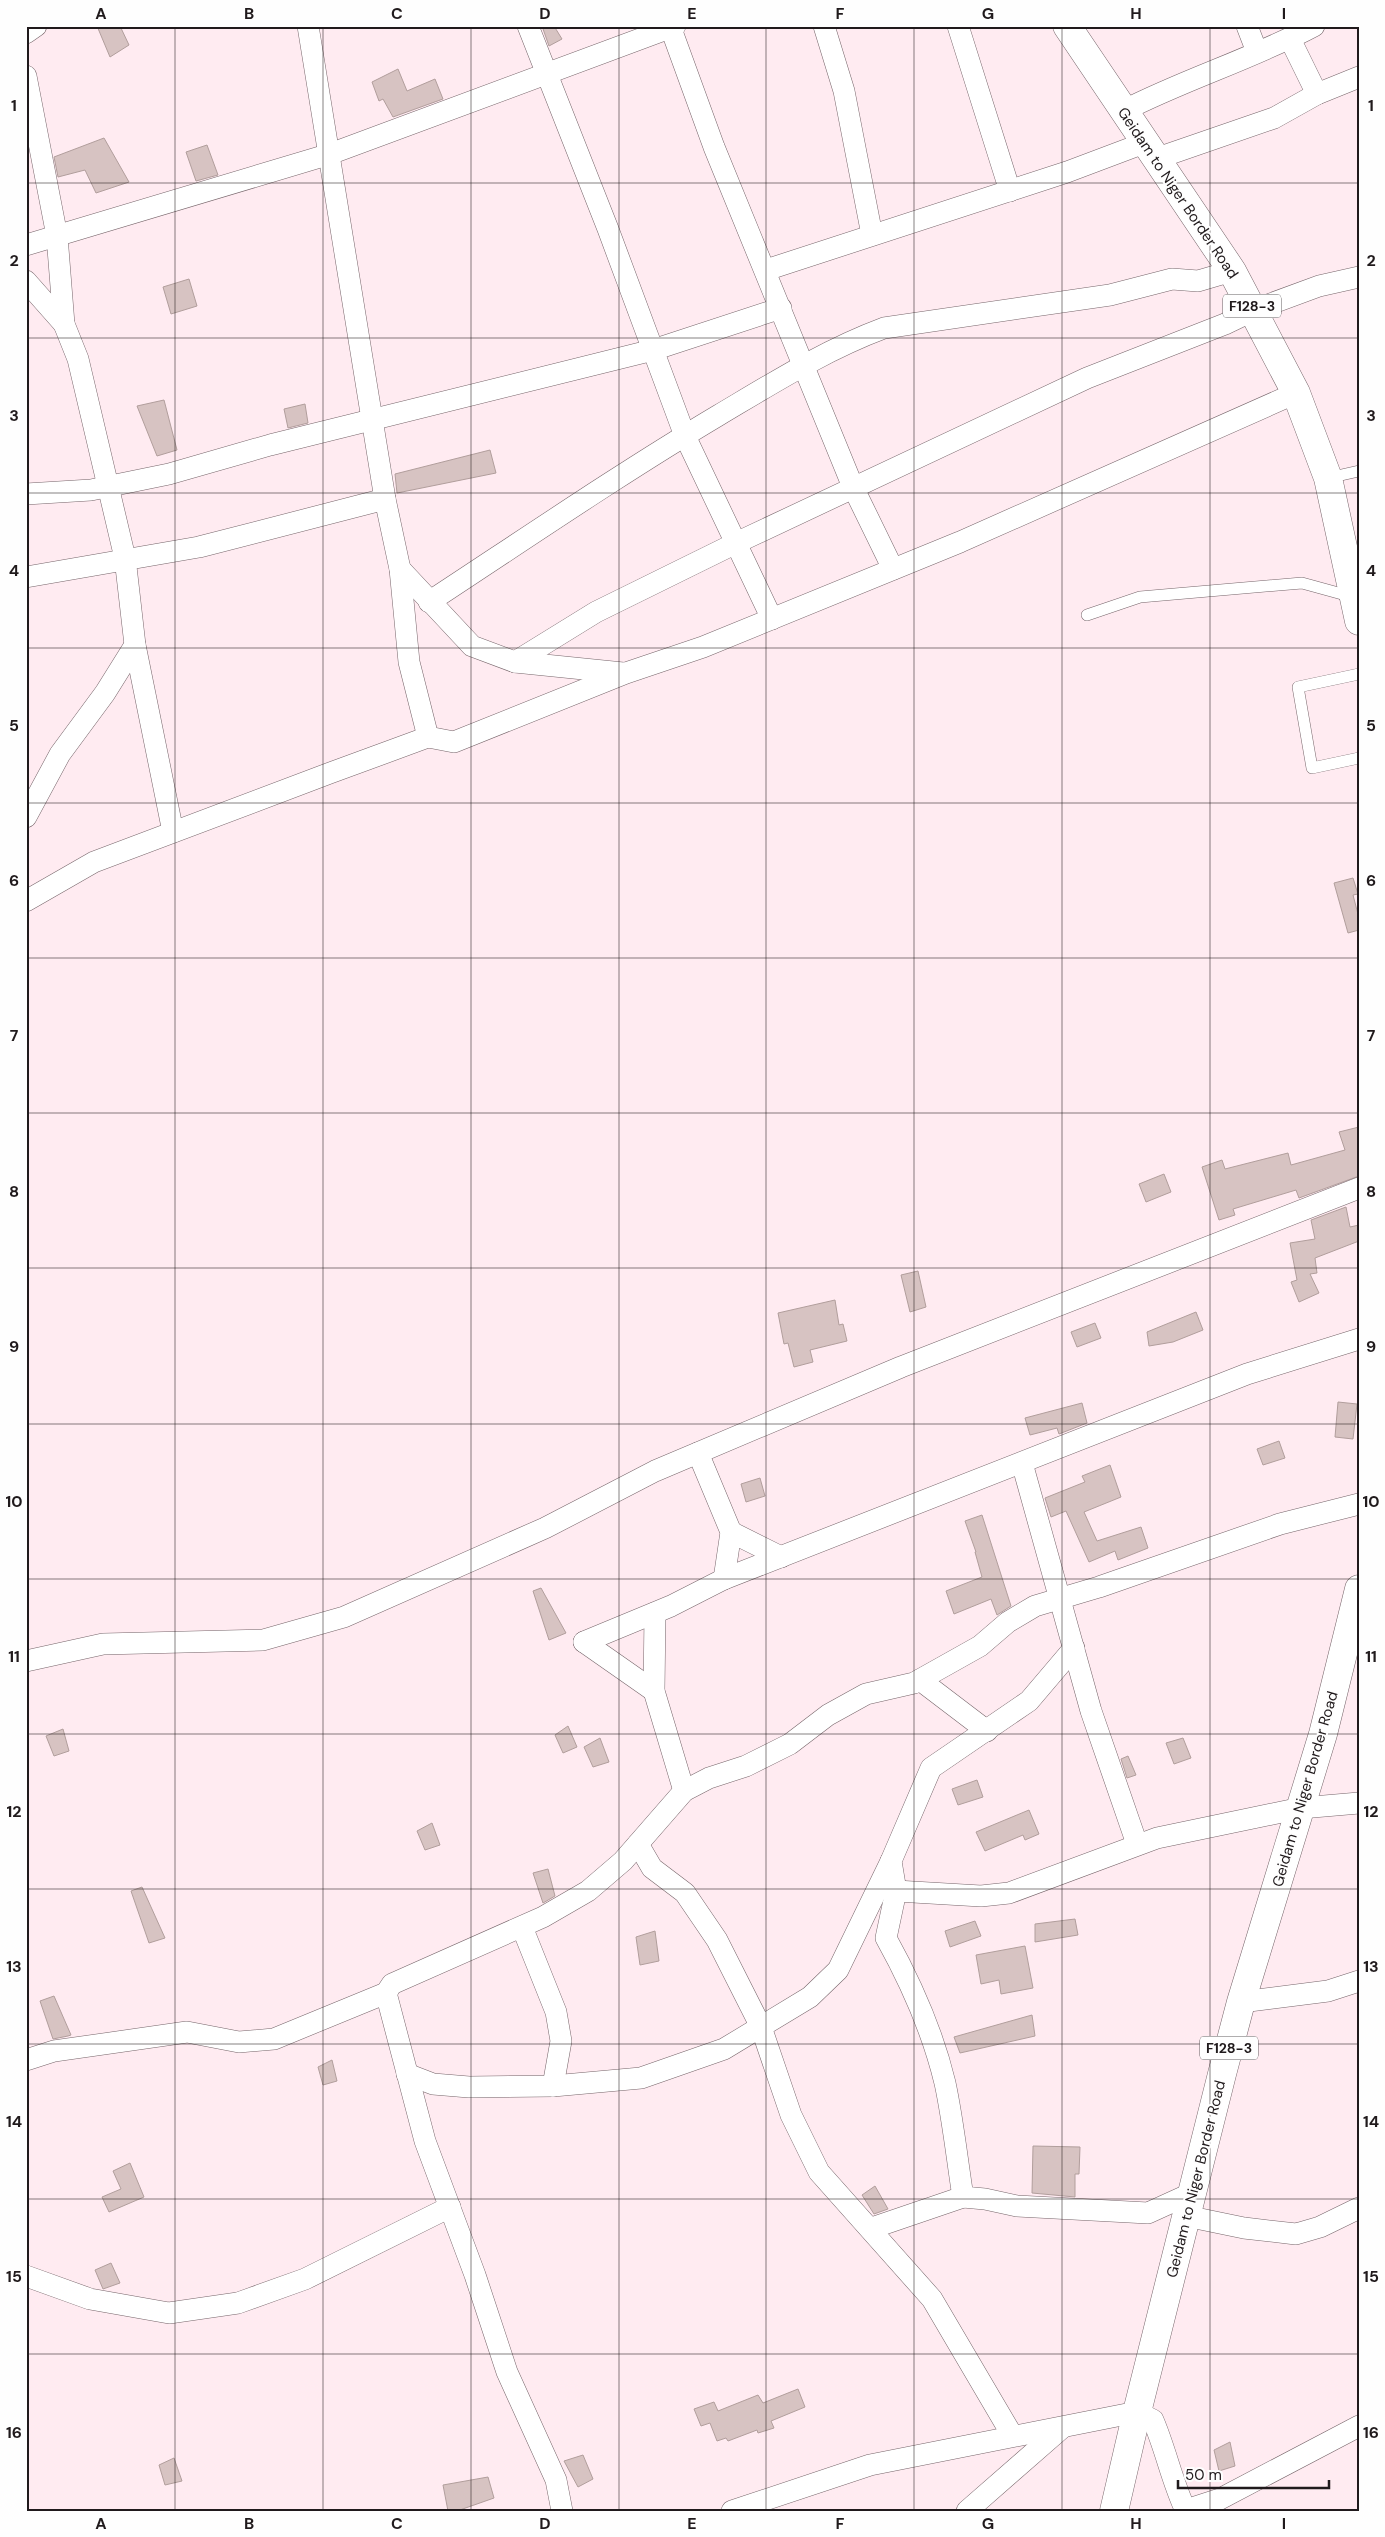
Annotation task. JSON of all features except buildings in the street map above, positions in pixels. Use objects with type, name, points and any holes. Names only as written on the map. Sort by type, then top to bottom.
[{"type":"main road","name":"Geidam to Niger Border Road","points":[[1067,26],[1149,151],[1232,271],[1296,393],[1328,478],[1357,609]]},
{"type":"main road","name":"Geidam to Niger Border Road","points":[[1114,2511],[1189,2204],[1242,2002],[1323,1734],[1359,1589]]},
{"type":"street","points":[[26,33],[36,26]]},
{"type":"street","points":[[308,26],[374,419],[385,499],[400,569],[409,662],[428,737]]},
{"type":"street","points":[[528,26],[685,436],[772,619]]},
{"type":"street","points":[[824,26],[844,91],[872,234]]},
{"type":"street","points":[[958,26],[1010,191]]},
{"type":"street","points":[[1247,26],[1257,52]]},
{"type":"street","points":[[1124,111],[1164,90],[1290,39],[1314,26]]},
{"type":"street","points":[[26,245],[330,154],[672,27],[714,147],[766,270],[853,487],[893,569]]},
{"type":"street","points":[[1290,39],[1317,94]]},
{"type":"street","points":[[766,270],[872,234],[1010,191],[1149,151],[1274,118],[1317,94],[1359,77]]},
{"type":"street","points":[[28,89],[34,154],[57,236],[64,324],[78,359],[110,486],[125,558],[135,645],[172,832]]},
{"type":"street","points":[[429,602],[685,436],[804,364],[857,338],[884,328],[1110,295],[1172,279],[1198,281],[1232,271]]},
{"type":"street","points":[[515,662],[596,612],[853,487],[1087,378],[1225,324],[1254,310],[1319,286],[1359,277]]},
{"type":"street","points":[[26,281],[64,324]]},
{"type":"street","points":[[26,494],[91,490],[169,474],[374,419],[653,350],[781,308]]},
{"type":"street","points":[[26,900],[94,862],[172,832],[428,737],[454,742],[626,673],[704,647],[893,569],[1296,393]]},
{"type":"street","points":[[26,577],[125,558],[199,547],[385,499]]},
{"type":"street","points":[[400,569],[472,646],[515,662],[626,673]]},
{"type":"street","points":[[26,817],[60,754],[105,693],[135,645]]},
{"type":"street","points":[[26,1661],[103,1644],[263,1640],[344,1617],[505,1546],[655,1471],[901,1367],[1359,1188]]},
{"type":"street","points":[[654,1691],[584,1642],[655,1613],[724,1579],[1247,1374],[1359,1339]]},
{"type":"street","points":[[698,1453],[731,1532],[724,1579]]},
{"type":"street","points":[[1022,1462],[1091,1711],[1137,1844]]},
{"type":"street","points":[[26,2060],[54,2051],[186,2032],[239,2042],[274,2039],[386,1993],[392,1984],[543,1918],[588,1891],[623,1862],[684,1791],[708,1778],[746,1766],[790,1744],[828,1716],[866,1694],[914,1684],[980,1646],[1008,1622],[1035,1606],[1280,1524],[1359,1504]]},
{"type":"street","points":[[731,1532],[781,1557]]},
{"type":"street","points":[[655,1613],[654,1691],[684,1791]]},
{"type":"street","points":[[407,2074],[433,2084],[508,2088],[641,2078],[724,2049],[810,1997],[838,1970],[891,1861],[931,1768],[1029,1701],[1074,1648]]},
{"type":"street","points":[[920,1680],[987,1730]]},
{"type":"street","points":[[896,1891],[981,1896],[1009,1893],[1137,1844],[1301,1808],[1359,1803]]},
{"type":"street","points":[[638,1844],[652,1868],[685,1893],[717,1940],[761,2027],[791,2115],[819,2172],[872,2228],[901,2266],[932,2299],[1012,2436]]},
{"type":"street","points":[[891,1861],[896,1891],[886,1938],[906,1975],[945,2083],[963,2197]]},
{"type":"street","points":[[522,1927],[556,2012],[561,2041],[553,2086]]},
{"type":"street","points":[[1242,2002],[1328,1991],[1359,1981]]},
{"type":"street","points":[[386,1993],[425,2140],[475,2275],[507,2372],[556,2480],[562,2511]]},
{"type":"street","points":[[872,2228],[963,2197],[985,2199],[1017,2206],[1148,2213],[1189,2204],[1244,2228],[1296,2234],[1320,2227],[1359,2208]]},
{"type":"street","points":[[26,2276],[90,2299],[169,2313],[238,2302],[305,2279],[450,2207]]},
{"type":"street","points":[[732,2511],[870,2465],[1137,2412],[1153,2420],[1170,2464],[1177,2493],[1186,2511],[1220,2499],[1359,2426]]},
{"type":"street","points":[[967,2511],[1063,2427]]},
{"type":"lane","points":[[1328,478],[1359,471]]},
{"type":"lane","points":[[1087,615],[1140,597],[1302,583],[1357,609]]},
{"type":"lane","points":[[1359,674],[1298,687],[1312,768],[1359,758]]}]
